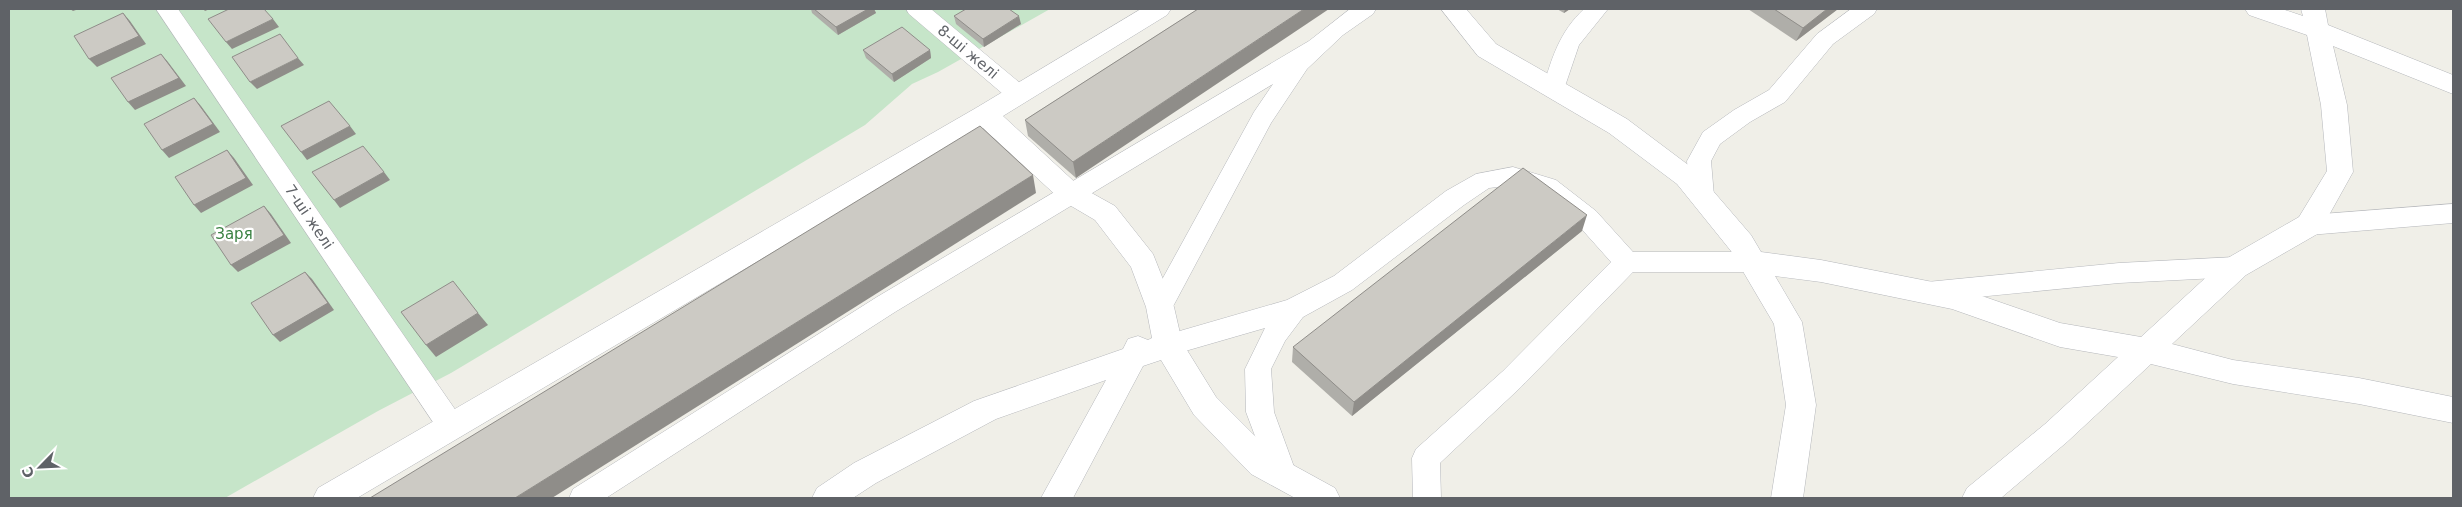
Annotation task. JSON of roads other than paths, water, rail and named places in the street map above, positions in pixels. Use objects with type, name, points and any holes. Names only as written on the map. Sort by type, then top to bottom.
[{"type":"street","points":[[329,498],[985,115],[1159,9]]},
{"type":"street","points":[[1453,9],[1487,50],[1618,126],[1686,176],[1741,243],[1788,322],[1801,405],[1787,498]]},
{"type":"street","points":[[2257,9],[2314,19],[2453,85]]},
{"type":"street","points":[[1978,498],[2056,433],[2236,267],[2309,225],[2340,172],[2334,105],[2314,19]]},
{"type":"street","points":[[985,115],[1070,193],[1105,213],[1143,262],[1160,306],[1168,344],[1205,406],[1262,464],[1319,497]]},
{"type":"street","points":[[1752,262],[1821,271],[1953,298],[2060,335],[2145,350],[2233,372],[2359,391],[2453,410]]},
{"type":"street","points":[[1057,498],[1160,306]]},
{"type":"street","points":[[828,498],[865,473],[985,410],[1168,344]]},
{"type":"lane","name":"7-ші желі","points":[[167,9],[451,426]]},
{"type":"lane","name":"8-ші желі","points":[[917,9],[1018,94]]},
{"type":"lane","points":[[1160,306],[1262,118],[1299,63],[1366,9]]},
{"type":"lane","points":[[1554,89],[1565,47],[1585,18],[1596,9]]},
{"type":"lane","points":[[1702,196],[1699,161],[1711,138],[1742,116],[1778,96],[1826,39],[1866,9]]},
{"type":"lane","points":[[583,498],[678,435],[1070,193],[1316,48]]},
{"type":"lane","points":[[1168,344],[1294,309],[1343,283],[1455,198],[1484,180],[1513,176],[1547,187],[1587,218],[1627,262]]},
{"type":"lane","points":[[2309,225],[2398,216],[2453,213]]},
{"type":"lane","points":[[1427,498],[1426,458],[1512,379],[1627,262],[1752,262]]},
{"type":"lane","points":[[1926,292],[2119,273],[2236,267]]},
{"type":"lane","points":[[1283,475],[1260,412],[1258,369],[1276,333],[1294,309]]},
{"type":"park label","name":"Заря","points":[[234,234]]}]
